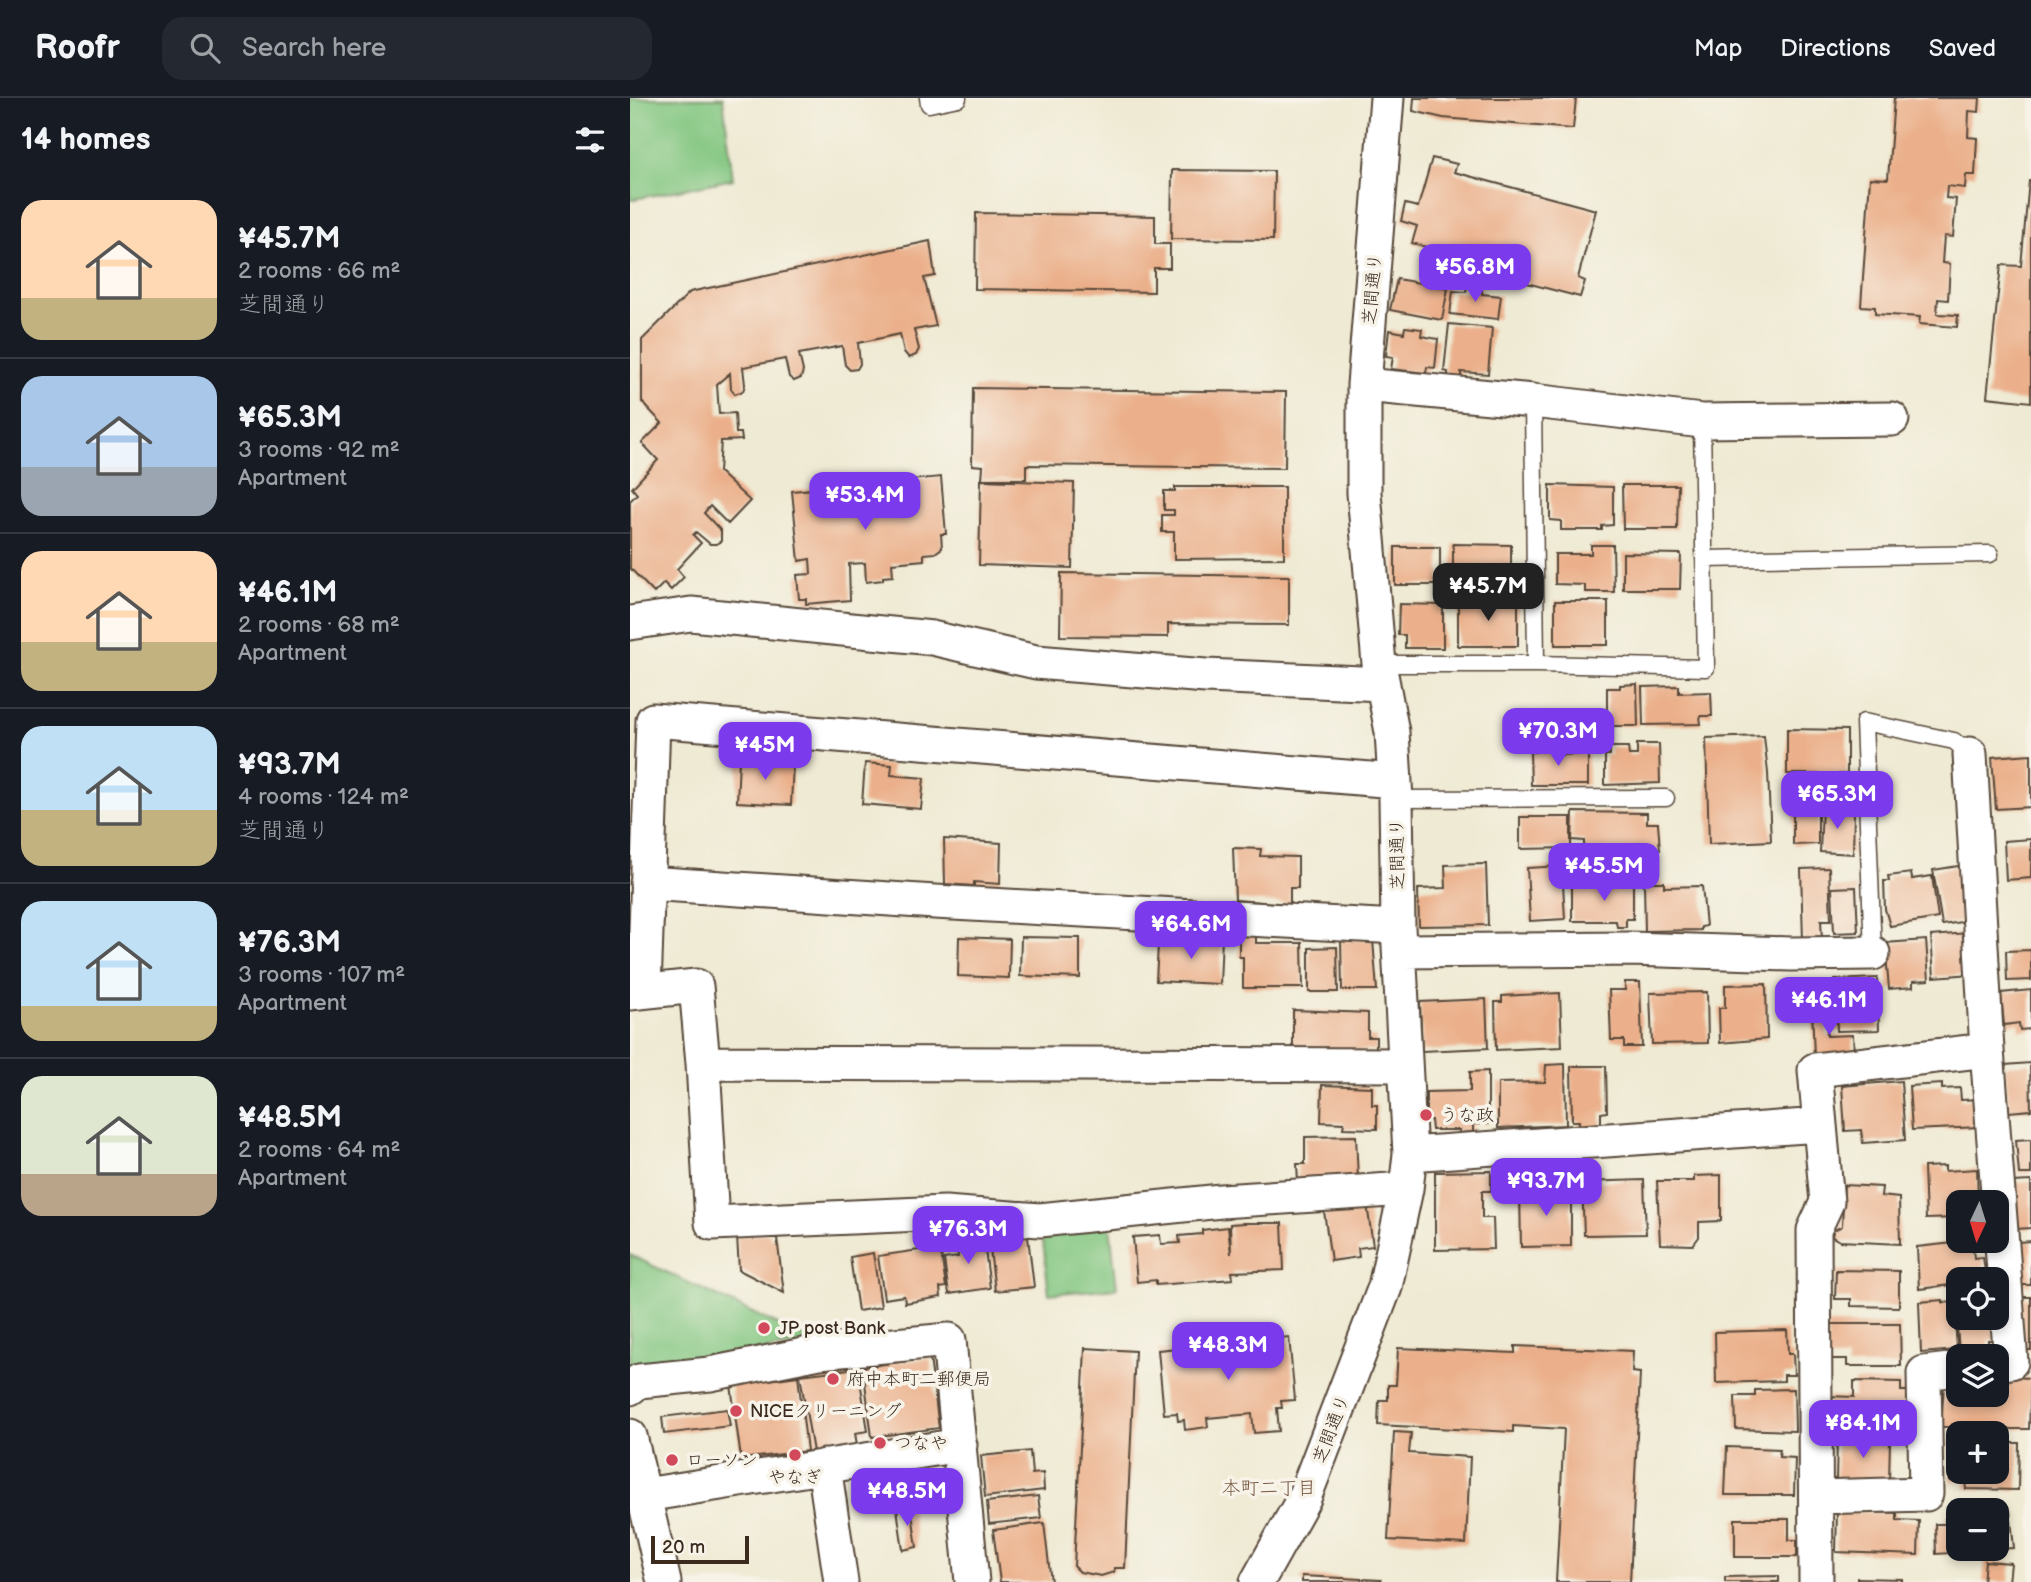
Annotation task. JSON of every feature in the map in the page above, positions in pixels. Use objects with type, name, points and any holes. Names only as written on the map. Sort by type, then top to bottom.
[{"type":"street","name":"芝間通り","points":[[1257,1582],[1304,1498],[1385,1287],[1406,1189],[1410,1154],[1392,732],[1381,674],[1364,493],[1364,385],[1387,98]]},
{"type":"street","points":[[1364,385],[1702,421],[1892,419]]},
{"type":"street","points":[[630,623],[691,614],[932,638],[1036,662],[1206,676],[1381,674]]},
{"type":"street","points":[[1395,790],[653,720],[648,883],[637,992],[696,986],[712,1223],[946,1213],[1040,1220],[1221,1201],[1406,1189]]},
{"type":"street","points":[[1970,754],[2009,1362]]},
{"type":"street","points":[[648,883],[935,902],[1399,939],[1791,954],[1873,953]]},
{"type":"street","points":[[1816,1582],[1814,1230],[1826,1202],[1815,1070],[1987,1050]]},
{"type":"street","points":[[703,1063],[1405,1065]]},
{"type":"street","points":[[1410,1154],[1820,1125]]},
{"type":"street","points":[[630,1388],[639,1381],[710,1374],[819,1352],[949,1340],[972,1582]]},
{"type":"street","points":[[1816,1497],[1926,1494],[1924,1373],[1946,1370]]},
{"type":"street","points":[[630,1436],[664,1582]]},
{"type":"street","points":[[645,1494],[960,1445]]},
{"type":"street","points":[[824,1466],[841,1582]]},
{"type":"lane","points":[[928,98],[929,104],[958,98]]},
{"type":"lane","points":[[1533,401],[1536,664]]},
{"type":"lane","points":[[1381,674],[1536,664],[1706,668],[1702,421]]},
{"type":"lane","points":[[1704,559],[1990,554]]},
{"type":"lane","points":[[1873,953],[1864,722],[1954,741],[1970,754]]},
{"type":"lane","points":[[1395,790],[1666,797]]},
{"type":"green space","points":[[630,98],[723,98],[733,179],[630,200]]},
{"type":"green space","points":[[1110,1226],[1117,1288],[1049,1294],[1042,1233]]},
{"type":"green space","points":[[630,1255],[814,1342],[630,1372]]},
{"type":"building","points":[[1414,98],[1576,98],[1573,129],[1443,118],[1413,111]]},
{"type":"building","points":[[1894,98],[1980,98],[1979,112],[1969,111],[1968,137],[1977,138],[1975,175],[1966,175],[1965,188],[1947,186],[1946,198],[1956,199],[1953,237],[1944,236],[1942,263],[1950,264],[1948,300],[1938,299],[1937,314],[1958,315],[1957,327],[1919,324],[1920,317],[1875,314],[1875,307],[1861,306],[1870,178],[1888,179]]},
{"type":"building","points":[[1432,158],[1457,164],[1454,172],[1596,210],[1578,278],[1585,281],[1580,297],[1523,282],[1525,274],[1412,243],[1417,226],[1401,221],[1405,204],[1418,207]]},
{"type":"building","points":[[1172,170],[1274,171],[1273,240],[1171,239]]},
{"type":"building","points":[[2029,181],[2031,402],[1987,397],[2001,265],[2021,266]]},
{"type":"building","points":[[976,213],[1155,216],[1155,244],[1170,244],[1170,268],[1154,268],[1154,292],[975,289]]},
{"type":"building","points":[[930,241],[935,276],[924,278],[936,326],[914,330],[919,349],[916,355],[909,358],[904,352],[900,334],[858,343],[860,364],[857,369],[850,370],[845,365],[842,346],[799,354],[803,371],[801,378],[794,381],[789,377],[785,359],[743,367],[745,385],[743,391],[735,394],[731,389],[730,373],[717,384],[719,414],[735,413],[736,433],[741,433],[742,440],[721,441],[719,472],[750,501],[728,524],[710,506],[704,513],[721,531],[721,541],[710,544],[696,532],[693,535],[701,543],[677,569],[684,577],[671,590],[664,583],[654,593],[630,568],[630,501],[637,494],[632,488],[658,460],[642,443],[662,423],[642,402],[642,340],[690,292]]},
{"type":"building","points":[[1397,279],[1448,288],[1442,320],[1390,310]]},
{"type":"building","points":[[1467,286],[1482,290],[1482,294],[1501,296],[1498,319],[1450,314],[1453,291],[1466,292]]},
{"type":"building","points":[[1449,324],[1492,328],[1488,374],[1461,372],[1461,378],[1448,376],[1448,372],[1444,371]]},
{"type":"building","points":[[1405,327],[1422,329],[1421,336],[1438,339],[1435,368],[1427,367],[1426,373],[1391,369],[1393,357],[1386,356],[1389,330],[1404,333]]},
{"type":"building","points":[[973,388],[1286,392],[1285,468],[1026,465],[1026,479],[982,479],[983,466],[972,465]]},
{"type":"building","points":[[941,477],[946,534],[941,534],[942,548],[935,553],[924,554],[924,560],[892,563],[893,576],[883,577],[883,580],[866,582],[865,563],[849,564],[850,600],[806,604],[806,599],[799,599],[797,575],[811,574],[810,559],[799,561],[792,491]]},
{"type":"building","points":[[981,480],[1074,483],[1072,568],[979,565]]},
{"type":"building","points":[[1550,485],[1613,487],[1613,525],[1602,526],[1602,530],[1561,530],[1561,521],[1550,520]]},
{"type":"building","points":[[1622,485],[1678,485],[1677,529],[1623,529]]},
{"type":"building","points":[[1175,487],[1284,487],[1284,558],[1174,559],[1174,532],[1162,532],[1162,515],[1174,515],[1174,510],[1164,510],[1164,491],[1175,491]]},
{"type":"building","points":[[1453,544],[1511,545],[1511,584],[1453,585]]},
{"type":"building","points":[[1591,545],[1613,545],[1614,592],[1585,592],[1585,585],[1555,584],[1555,554],[1591,554]]},
{"type":"building","points":[[1395,547],[1440,547],[1440,585],[1395,585]]},
{"type":"building","points":[[1623,553],[1681,554],[1680,589],[1623,589]]},
{"type":"building","points":[[1061,573],[1289,576],[1289,625],[1168,624],[1168,637],[1060,636]]},
{"type":"building","points":[[1458,600],[1518,600],[1518,646],[1458,646]]},
{"type":"building","points":[[1555,601],[1608,601],[1608,645],[1555,645]]},
{"type":"building","points":[[1399,604],[1443,605],[1443,648],[1405,648],[1405,635],[1398,635]]},
{"type":"building","points":[[1637,684],[1638,726],[1607,726],[1607,688]]},
{"type":"building","points":[[1679,686],[1679,693],[1711,692],[1712,716],[1700,716],[1701,724],[1643,725],[1642,687]]},
{"type":"building","points":[[1787,729],[1847,730],[1847,774],[1839,774],[1839,778],[1818,780],[1818,774],[1787,774]]},
{"type":"building","points":[[1764,736],[1771,841],[1709,844],[1706,738]]},
{"type":"building","points":[[1637,744],[1659,744],[1660,783],[1605,785],[1605,755],[1610,755],[1610,747],[1628,747],[1629,755],[1637,755]]},
{"type":"building","points":[[1556,746],[1556,755],[1588,754],[1588,785],[1531,785],[1530,752],[1535,752],[1535,747]]},
{"type":"building","points":[[2031,754],[2031,807],[1996,809],[1992,757]]},
{"type":"building","points":[[739,760],[793,763],[791,805],[737,802]]},
{"type":"building","points":[[865,763],[892,765],[891,775],[924,778],[921,809],[862,804]]},
{"type":"building","points":[[1793,799],[1818,799],[1818,844],[1793,845]]},
{"type":"building","points":[[1822,808],[1854,810],[1853,854],[1820,852]]},
{"type":"building","points":[[1573,812],[1647,813],[1647,823],[1658,823],[1660,850],[1584,849],[1584,841],[1572,840]]},
{"type":"building","points":[[1520,817],[1571,817],[1571,848],[1520,849]]},
{"type":"building","points":[[944,839],[1001,843],[1000,884],[945,884]]},
{"type":"building","points":[[2031,839],[2031,878],[2006,880],[2004,841]]},
{"type":"building","points":[[1233,848],[1261,849],[1260,856],[1298,857],[1298,888],[1290,888],[1290,904],[1235,900]]},
{"type":"building","points":[[1486,864],[1488,925],[1419,926],[1418,889],[1446,888],[1445,865]]},
{"type":"building","points":[[1965,865],[1974,920],[1942,925],[1933,870]]},
{"type":"building","points":[[1562,866],[1565,919],[1530,921],[1527,868]]},
{"type":"building","points":[[1829,868],[1831,920],[1821,920],[1822,940],[1803,941],[1801,869]]},
{"type":"building","points":[[1911,873],[1912,879],[1932,876],[1938,918],[1890,926],[1885,909],[1884,881],[1889,881],[1888,876]]},
{"type":"building","points":[[1608,882],[1633,882],[1633,919],[1626,919],[1626,927],[1617,927],[1616,921],[1572,921],[1572,886],[1608,886]]},
{"type":"building","points":[[1644,882],[1664,882],[1664,887],[1702,886],[1706,926],[1701,927],[1701,930],[1645,931]]},
{"type":"building","points":[[1856,887],[1858,932],[1834,933],[1832,888]]},
{"type":"building","points":[[1968,933],[1972,974],[1934,977],[1931,936]]},
{"type":"building","points":[[1239,934],[1256,934],[1256,943],[1302,943],[1303,988],[1243,988],[1243,957],[1239,957]]},
{"type":"building","points":[[1181,936],[1222,937],[1220,984],[1156,981],[1158,945],[1181,946]]},
{"type":"building","points":[[959,937],[1010,939],[1009,978],[958,976]]},
{"type":"building","points":[[1021,937],[1080,938],[1080,978],[1020,976]]},
{"type":"building","points":[[1341,940],[1373,940],[1377,990],[1342,990]]},
{"type":"building","points":[[1926,940],[1929,980],[1913,981],[1913,987],[1889,989],[1885,943]]},
{"type":"building","points":[[1337,947],[1338,992],[1309,992],[1309,948]]},
{"type":"building","points":[[2031,950],[2031,980],[2007,981],[2006,951]]},
{"type":"building","points":[[1877,978],[1879,1030],[1837,1031],[1835,980]]},
{"type":"building","points":[[1625,982],[1640,982],[1642,1047],[1624,1047],[1624,1040],[1611,1040],[1609,990],[1625,990]]},
{"type":"building","points":[[1766,984],[1767,1039],[1720,1043],[1719,1008],[1725,1008],[1725,985]]},
{"type":"building","points":[[2031,990],[2031,1029],[2020,1030],[2019,1023],[2004,1025],[2001,993]]},
{"type":"building","points":[[1707,992],[1708,1043],[1652,1044],[1650,993]]},
{"type":"building","points":[[1560,993],[1562,1047],[1496,1050],[1495,1002],[1502,1002],[1502,996]]},
{"type":"building","points":[[1486,999],[1488,1048],[1422,1051],[1420,1002]]},
{"type":"building","points":[[1826,1007],[1827,1036],[1853,1035],[1854,1054],[1814,1056],[1812,1008]]},
{"type":"building","points":[[1293,1010],[1368,1013],[1368,1037],[1376,1037],[1376,1050],[1293,1054]]},
{"type":"building","points":[[2030,1063],[2031,1110],[2009,1112],[2005,1065]]},
{"type":"building","points":[[1565,1064],[1566,1125],[1498,1128],[1498,1083],[1545,1082],[1546,1065]]},
{"type":"building","points":[[1571,1066],[1606,1066],[1607,1112],[1601,1113],[1601,1130],[1580,1131],[1579,1121],[1572,1121]]},
{"type":"building","points":[[1488,1071],[1488,1124],[1473,1124],[1473,1132],[1432,1130],[1431,1120],[1426,1120],[1426,1092],[1470,1091],[1470,1072]]},
{"type":"building","points":[[1901,1081],[1905,1140],[1863,1143],[1861,1130],[1845,1131],[1842,1086]]},
{"type":"building","points":[[1942,1084],[1942,1089],[1960,1088],[1961,1100],[1980,1099],[1981,1127],[1912,1130],[1909,1086]]},
{"type":"building","points":[[1322,1085],[1372,1087],[1372,1105],[1377,1105],[1377,1129],[1343,1128],[1344,1123],[1321,1122]]},
{"type":"building","points":[[1356,1136],[1358,1179],[1298,1182],[1297,1164],[1305,1164],[1305,1137]]},
{"type":"building","points":[[2031,1139],[2031,1174],[2019,1174],[2016,1140]]},
{"type":"building","points":[[1945,1166],[1945,1171],[1977,1169],[1978,1190],[1946,1190],[1946,1218],[1926,1219],[1924,1167]]},
{"type":"building","points":[[1491,1171],[1491,1191],[1482,1191],[1482,1218],[1493,1218],[1494,1249],[1435,1250],[1435,1172]]},
{"type":"building","points":[[1721,1175],[1721,1221],[1699,1222],[1699,1237],[1693,1245],[1660,1244],[1657,1181],[1694,1181],[1694,1176]]},
{"type":"building","points":[[1644,1180],[1646,1234],[1584,1235],[1582,1182]]},
{"type":"building","points":[[2031,1181],[2031,1228],[2016,1229],[2012,1182]]},
{"type":"building","points":[[1844,1185],[1882,1187],[1881,1196],[1899,1198],[1900,1244],[1840,1241],[1832,1237],[1833,1231],[1842,1226]]},
{"type":"building","points":[[1571,1188],[1571,1246],[1521,1247],[1520,1191]]},
{"type":"building","points":[[1367,1204],[1373,1246],[1358,1248],[1359,1257],[1331,1261],[1324,1211]]},
{"type":"building","points":[[1282,1223],[1284,1270],[1232,1272],[1233,1279],[1156,1285],[1156,1280],[1137,1282],[1133,1237],[1160,1235],[1161,1244],[1180,1243],[1179,1236],[1202,1234],[1202,1230],[1228,1227],[1231,1254],[1230,1224]]},
{"type":"building","points":[[769,1233],[770,1238],[777,1238],[784,1293],[739,1270],[737,1237]]},
{"type":"building","points":[[983,1234],[990,1288],[949,1294],[944,1259],[958,1257],[956,1238]]},
{"type":"building","points":[[1028,1237],[1034,1287],[995,1291],[989,1241]]},
{"type":"building","points":[[2031,1241],[2031,1285],[2021,1285],[2018,1242]]},
{"type":"building","points":[[1946,1244],[1946,1253],[1973,1253],[1974,1258],[1983,1257],[1984,1267],[1946,1267],[1946,1286],[1919,1289],[1917,1247]]},
{"type":"building","points":[[940,1247],[946,1287],[940,1288],[941,1297],[905,1303],[904,1296],[884,1299],[878,1256]]},
{"type":"building","points":[[873,1253],[881,1307],[858,1311],[850,1257]]},
{"type":"building","points":[[1836,1270],[1899,1271],[1899,1307],[1851,1306],[1851,1299],[1835,1299]]},
{"type":"building","points":[[2020,1297],[2031,1297],[2031,1350],[2024,1350]]},
{"type":"building","points":[[1943,1300],[1943,1303],[1946,1303],[1946,1330],[1956,1330],[1957,1344],[1946,1344],[1946,1351],[1921,1353],[1919,1302]]},
{"type":"building","points":[[1828,1324],[1900,1324],[1901,1366],[1847,1366],[1847,1359],[1828,1359]]},
{"type":"building","points":[[1787,1330],[1788,1354],[1793,1354],[1794,1375],[1784,1375],[1784,1381],[1716,1383],[1715,1332]]},
{"type":"building","points":[[1957,1330],[1994,1330],[1995,1340],[1988,1340],[1988,1344],[1958,1344]]},
{"type":"building","points":[[1289,1337],[1295,1400],[1281,1401],[1282,1408],[1277,1408],[1279,1431],[1254,1433],[1252,1414],[1207,1418],[1208,1427],[1185,1430],[1184,1420],[1178,1421],[1177,1413],[1164,1414],[1158,1350]]},
{"type":"building","points":[[1515,1346],[1633,1351],[1632,1372],[1640,1373],[1630,1582],[1556,1582],[1564,1429],[1513,1426],[1513,1432],[1378,1425],[1379,1400],[1388,1400],[1388,1385],[1396,1385],[1398,1348],[1515,1353]]},
{"type":"building","points":[[1085,1348],[1135,1351],[1125,1568],[1115,1568],[1114,1572],[1101,1576],[1080,1572],[1074,1566]]},
{"type":"building","points":[[930,1358],[939,1428],[872,1437],[863,1367]]},
{"type":"building","name":"府中本町二郵便局","points":[[858,1368],[868,1431],[855,1433],[857,1445],[813,1452],[800,1375]]},
{"type":"building","points":[[798,1376],[807,1451],[741,1459],[731,1385]]},
{"type":"building","points":[[2009,1377],[2031,1378],[2029,1429],[2009,1429],[2009,1421],[1946,1421],[1946,1427],[1941,1427],[1944,1385],[1946,1407],[2009,1407]]},
{"type":"building","points":[[1854,1381],[1901,1382],[1901,1391],[1912,1391],[1911,1423],[1828,1422],[1828,1396],[1854,1397]]},
{"type":"building","points":[[1794,1389],[1795,1431],[1736,1429],[1735,1396],[1755,1396],[1755,1390]]},
{"type":"building","points":[[727,1409],[730,1426],[664,1434],[662,1417]]},
{"type":"building","points":[[1394,1432],[1411,1433],[1409,1453],[1470,1457],[1466,1544],[1388,1540]]},
{"type":"building","points":[[1837,1438],[1890,1440],[1889,1482],[1836,1481]]},
{"type":"building","points":[[2009,1443],[2019,1443],[2018,1490],[1966,1489],[1965,1484],[2009,1484]]},
{"type":"building","points":[[1727,1447],[1780,1449],[1779,1457],[1795,1458],[1794,1495],[1725,1495]]},
{"type":"building","points":[[1030,1451],[1032,1474],[1043,1473],[1044,1490],[985,1497],[981,1456]]},
{"type":"building","points":[[1038,1496],[1041,1518],[989,1524],[987,1502]]},
{"type":"building","points":[[911,1507],[917,1547],[903,1550],[897,1509]]},
{"type":"building","points":[[2010,1510],[2014,1548],[2009,1548]]},
{"type":"building","points":[[1837,1511],[1897,1513],[1897,1520],[1919,1521],[1918,1555],[1836,1552]]},
{"type":"building","points":[[1735,1519],[1789,1519],[1789,1540],[1797,1540],[1797,1557],[1735,1557]]},
{"type":"building","points":[[1044,1523],[1051,1582],[1000,1582],[993,1530]]},
{"type":"building","points":[[1935,1524],[1946,1524],[1946,1553],[1936,1554]]},
{"type":"building","points":[[1985,1561],[2011,1563],[2009,1582],[1983,1582]]},
{"type":"building","points":[[1302,1576],[1381,1580],[1381,1582],[1302,1582]]},
{"type":"building","points":[[1779,1576],[1779,1582],[1725,1582],[1725,1577]]},
{"type":"building","points":[[1857,1578],[1902,1579],[1902,1582],[1857,1582]]},
{"type":"place","name":"うな政","points":[[1426,1115]]},
{"type":"place","name":"JP post Bank","points":[[764,1328]]},
{"type":"place","name":"府中本町二郵便局","points":[[833,1379]]},
{"type":"place","name":"NICEクリーニング","points":[[736,1411]]},
{"type":"place","name":"つなや","points":[[880,1443]]},
{"type":"place","name":"やなぎ","points":[[795,1455]]},
{"type":"place","name":"ローソン","points":[[672,1460]]},
{"type":"district","name":"本町二丁目","points":[[1269,1487]]}]
